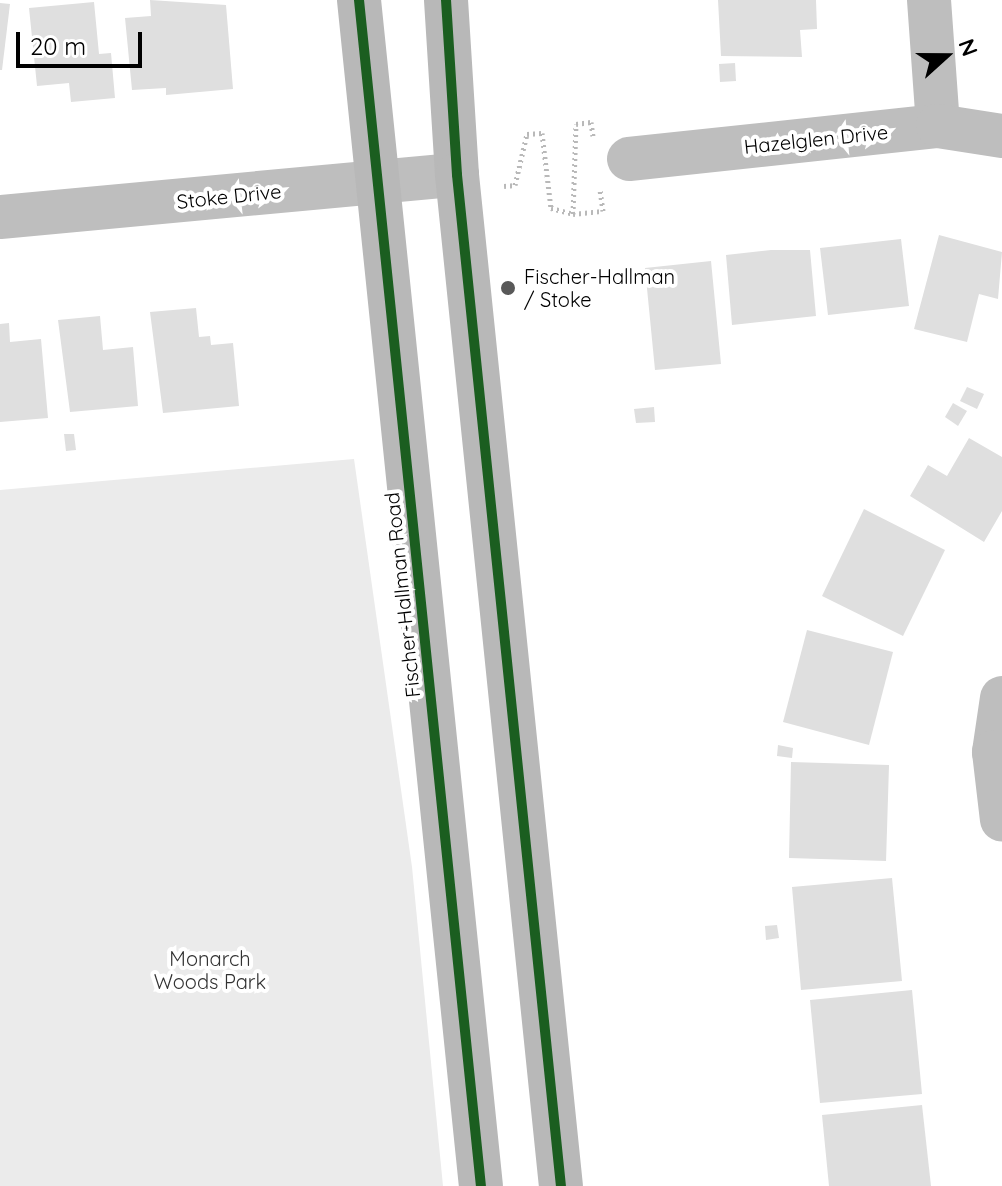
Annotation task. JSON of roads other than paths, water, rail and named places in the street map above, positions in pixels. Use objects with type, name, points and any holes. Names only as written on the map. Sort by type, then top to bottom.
[{"type":"main road","name":"Fischer-Hallman Road","points":[[359,0],[374,181],[458,935],[481,1186]]},
{"type":"main road","points":[[446,0],[457,175],[561,1186]]},
{"type":"street","points":[[929,0],[938,126]]},
{"type":"street","name":"Hazelglen Drive","points":[[629,159],[938,126],[1002,136]]},
{"type":"street","name":"Stoke Drive","points":[[0,217],[457,175]]},
{"type":"street","points":[[1002,698],[994,752],[1002,820]]},
{"type":"place","name":"Fischer-Hallman / Stoke","points":[[508,288]]},
{"type":"park label","name":"Monarch Woods Park","points":[[210,970]]}]
